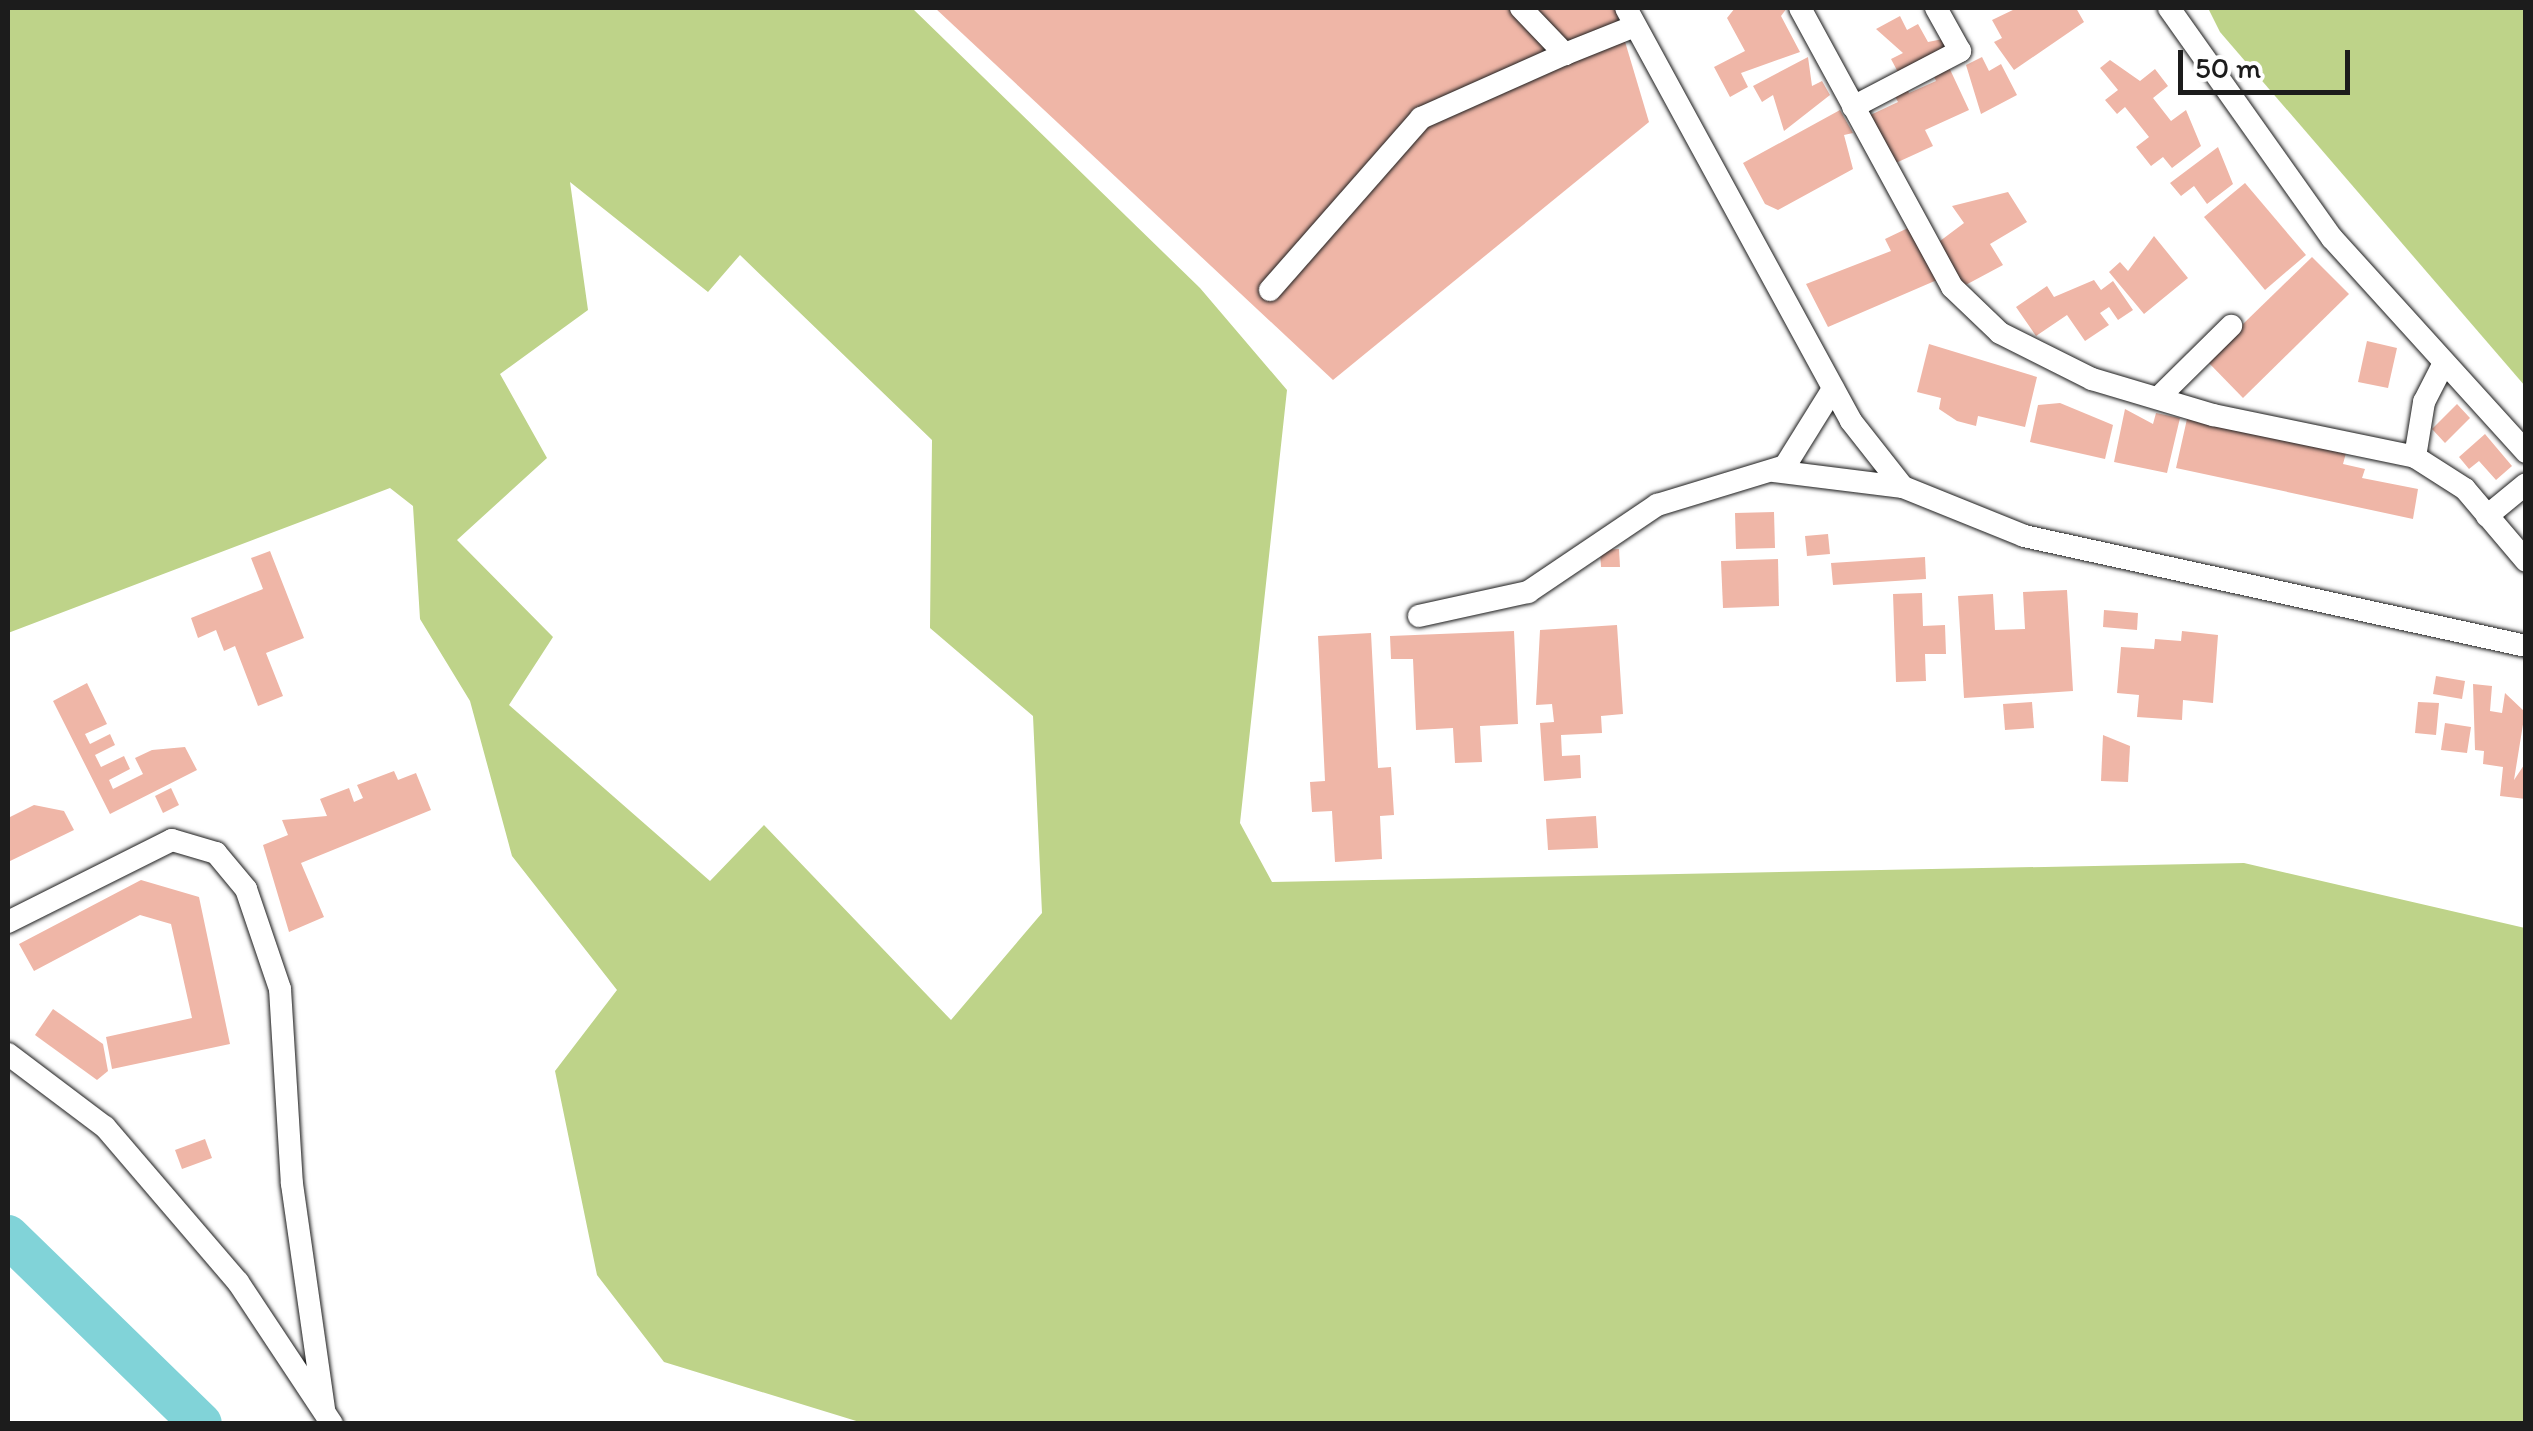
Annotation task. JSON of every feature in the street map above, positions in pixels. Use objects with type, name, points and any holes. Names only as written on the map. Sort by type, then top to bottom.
[{"type":"street","points":[[1521,8],[1566,54]]},
{"type":"street","points":[[1800,8],[1966,305],[2092,379],[2320,444],[2415,457],[2438,466],[2526,561]]},
{"type":"street","points":[[1852,106],[1960,51],[1936,8]]},
{"type":"street","points":[[2169,8],[2332,238],[2526,452]]},
{"type":"street","points":[[1270,290],[1420,118],[1566,54],[1630,16],[1833,389],[1903,488]]},
{"type":"street","points":[[2160,396],[2230,326]]},
{"type":"street","points":[[2415,457],[2424,402],[2444,363]]},
{"type":"street","points":[[1419,616],[1528,592],[1657,506],[1774,470],[1804,448],[1833,389]]},
{"type":"street","points":[[1804,448],[1826,480]]},
{"type":"street","points":[[1774,470],[1903,488],[2024,536],[2524,640]]},
{"type":"street","points":[[2487,516],[2526,484]]},
{"type":"street","points":[[8,922],[172,840],[206,846],[246,889],[280,990],[292,1184],[328,1416]]},
{"type":"street","points":[[8,1054],[105,1127],[238,1282],[328,1416]]},
{"type":"green space","points":[[8,8],[912,8],[1200,288],[1287,390],[1240,823],[1272,882],[2244,863],[2525,928],[2525,1423],[866,1424],[664,1362],[597,1275],[555,1071],[617,990],[512,856],[470,701],[420,619],[413,506],[390,488],[8,633]],"holes":[[[570,182],[708,292],[740,255],[932,440],[930,628],[1033,716],[1042,913],[951,1020],[764,825],[710,881],[509,705],[553,637],[457,540],[547,458],[500,374],[588,310]]]},
{"type":"green space","points":[[2208,8],[2525,8],[2525,386],[2220,32]]},
{"type":"building","points":[[935,8],[1615,8],[1649,122],[1333,380]]},
{"type":"building","points":[[1735,8],[1787,8],[1781,16],[1800,52],[1741,73],[1748,87],[1730,97],[1714,67],[1745,51],[1727,18]]},
{"type":"building","points":[[2017,8],[2076,8],[2084,22],[2014,70],[1994,42],[2002,38],[1992,20]]},
{"type":"building","points":[[1900,16],[1907,30],[1918,24],[1928,42],[1943,39],[1949,51],[1900,76],[1891,59],[1903,53],[1876,29]]},
{"type":"building","points":[[1808,57],[1812,86],[1822,81],[1830,95],[1784,131],[1773,95],[1762,102],[1753,86]]},
{"type":"building","points":[[1982,57],[1989,71],[2001,64],[2017,95],[1981,114],[1966,65]]},
{"type":"building","points":[[2110,60],[2140,81],[2155,69],[2168,86],[2153,98],[2171,121],[2186,110],[2201,146],[2172,168],[2163,157],[2151,166],[2136,147],[2149,137],[2125,107],[2117,114],[2105,100],[2118,90],[2100,68]]},
{"type":"building","points":[[1947,63],[1969,110],[1925,130],[1933,146],[1887,167],[1864,118],[1898,102],[1891,89],[1905,82],[1909,93],[1936,81],[1931,70]]},
{"type":"building","points":[[1840,110],[1853,133],[1844,135],[1853,169],[1778,210],[1765,204],[1743,163]]},
{"type":"building","points":[[2218,147],[2233,184],[2207,204],[2194,186],[2181,196],[2170,183]]},
{"type":"building","points":[[2245,183],[2306,255],[2265,290],[2204,217]]},
{"type":"building","points":[[2008,192],[2027,222],[1990,244],[2003,265],[1960,288],[1936,244],[1964,223],[1952,206]]},
{"type":"building","points":[[1910,227],[1937,280],[1828,327],[1806,284],[1891,251],[1885,239]]},
{"type":"building","points":[[2154,236],[2188,278],[2144,314],[2109,272],[2120,262],[2128,271]]},
{"type":"building","points":[[2312,257],[2349,294],[2243,398],[2206,360]]},
{"type":"building","points":[[2094,280],[2101,290],[2113,281],[2133,310],[2118,320],[2109,307],[2100,313],[2109,325],[2085,341],[2067,315],[2036,336],[2016,307],[2047,286],[2054,297]]},
{"type":"building","points":[[2367,341],[2397,348],[2388,388],[2358,382]]},
{"type":"building","points":[[1929,344],[2037,377],[2025,427],[1978,416],[1976,426],[1957,421],[1939,409],[1941,398],[1917,392]]},
{"type":"building","points":[[2060,403],[2113,425],[2105,459],[2030,442],[2038,405]]},
{"type":"building","points":[[2457,404],[2470,418],[2445,443],[2432,429]]},
{"type":"building","points":[[2125,409],[2153,424],[2156,413],[2180,418],[2167,473],[2114,462]]},
{"type":"building","points":[[2187,419],[2346,453],[2343,464],[2365,469],[2362,478],[2418,489],[2413,519],[2176,468]]},
{"type":"building","points":[[2485,434],[2512,466],[2496,480],[2479,461],[2469,469],[2459,457]]},
{"type":"building","points":[[1774,512],[1775,548],[1736,549],[1735,513]]},
{"type":"building","points":[[1828,534],[1830,554],[1807,556],[1805,536]]},
{"type":"building","points":[[1619,549],[1620,567],[1601,567],[1600,550]]},
{"type":"building","points":[[270,551],[304,638],[266,653],[283,696],[258,706],[235,646],[224,651],[216,630],[198,638],[191,618],[263,589],[251,558]]},
{"type":"building","points":[[1925,557],[1926,579],[1833,585],[1831,563]]},
{"type":"building","points":[[1778,559],[1779,606],[1723,608],[1721,561]]},
{"type":"building","points":[[2067,590],[2073,691],[1964,698],[1958,596],[1993,594],[1995,630],[2025,629],[2023,592]]},
{"type":"building","points":[[1922,593],[1923,626],[1945,625],[1946,654],[1925,654],[1926,681],[1896,682],[1893,594]]},
{"type":"building","points":[[2104,610],[2138,613],[2137,630],[2103,627]]},
{"type":"building","points":[[1617,625],[1623,714],[1601,716],[1602,733],[1561,735],[1562,756],[1580,755],[1581,778],[1544,781],[1540,723],[1554,722],[1552,704],[1536,705],[1540,630]]},
{"type":"building","points":[[1514,631],[1518,724],[1480,726],[1482,762],[1455,763],[1453,728],[1416,730],[1413,659],[1391,659],[1390,636]]},
{"type":"building","points":[[2182,631],[2218,635],[2213,703],[2183,700],[2182,720],[2137,717],[2139,695],[2117,693],[2121,647],[2154,649],[2155,639],[2181,641]]},
{"type":"building","points":[[1371,633],[1378,768],[1391,767],[1394,815],[1380,816],[1382,859],[1335,862],[1332,811],[1312,812],[1310,782],[1325,781],[1318,636]]},
{"type":"building","points":[[2436,676],[2465,681],[2462,699],[2433,694]]},
{"type":"building","points":[[87,683],[107,724],[85,734],[90,744],[110,734],[115,745],[95,755],[101,767],[124,756],[130,769],[109,780],[113,789],[143,774],[135,758],[152,750],[185,747],[197,770],[110,814],[53,701]]},
{"type":"building","points":[[2473,684],[2492,686],[2490,711],[2502,713],[2505,693],[2525,712],[2514,780],[2526,762],[2526,799],[2500,796],[2503,767],[2483,764],[2484,751],[2475,750]]},
{"type":"building","points":[[2032,702],[2034,728],[2005,730],[2003,704]]},
{"type":"building","points":[[2418,702],[2439,703],[2436,735],[2415,733]]},
{"type":"building","points":[[2445,723],[2471,727],[2467,753],[2441,750]]},
{"type":"building","points":[[2103,735],[2130,746],[2128,782],[2101,781]]},
{"type":"building","points":[[394,771],[398,780],[416,773],[431,810],[301,863],[324,917],[289,932],[263,845],[288,835],[282,820],[327,816],[320,799],[349,788],[354,802],[363,798],[357,785]]},
{"type":"building","points":[[171,788],[179,805],[163,813],[155,796]]},
{"type":"building","points":[[34,805],[64,811],[74,830],[8,862],[8,818]]},
{"type":"building","points":[[1596,816],[1598,848],[1548,850],[1546,819]]},
{"type":"building","points":[[141,880],[199,897],[230,1044],[112,1069],[106,1037],[192,1018],[171,924],[140,915],[34,971],[19,944]]},
{"type":"building","points":[[53,1009],[103,1044],[108,1071],[97,1080],[35,1035]]},
{"type":"building","points":[[205,1139],[212,1158],[182,1169],[175,1150]]},
{"type":"waterway","points":[[8,1236],[201,1424]]}]
